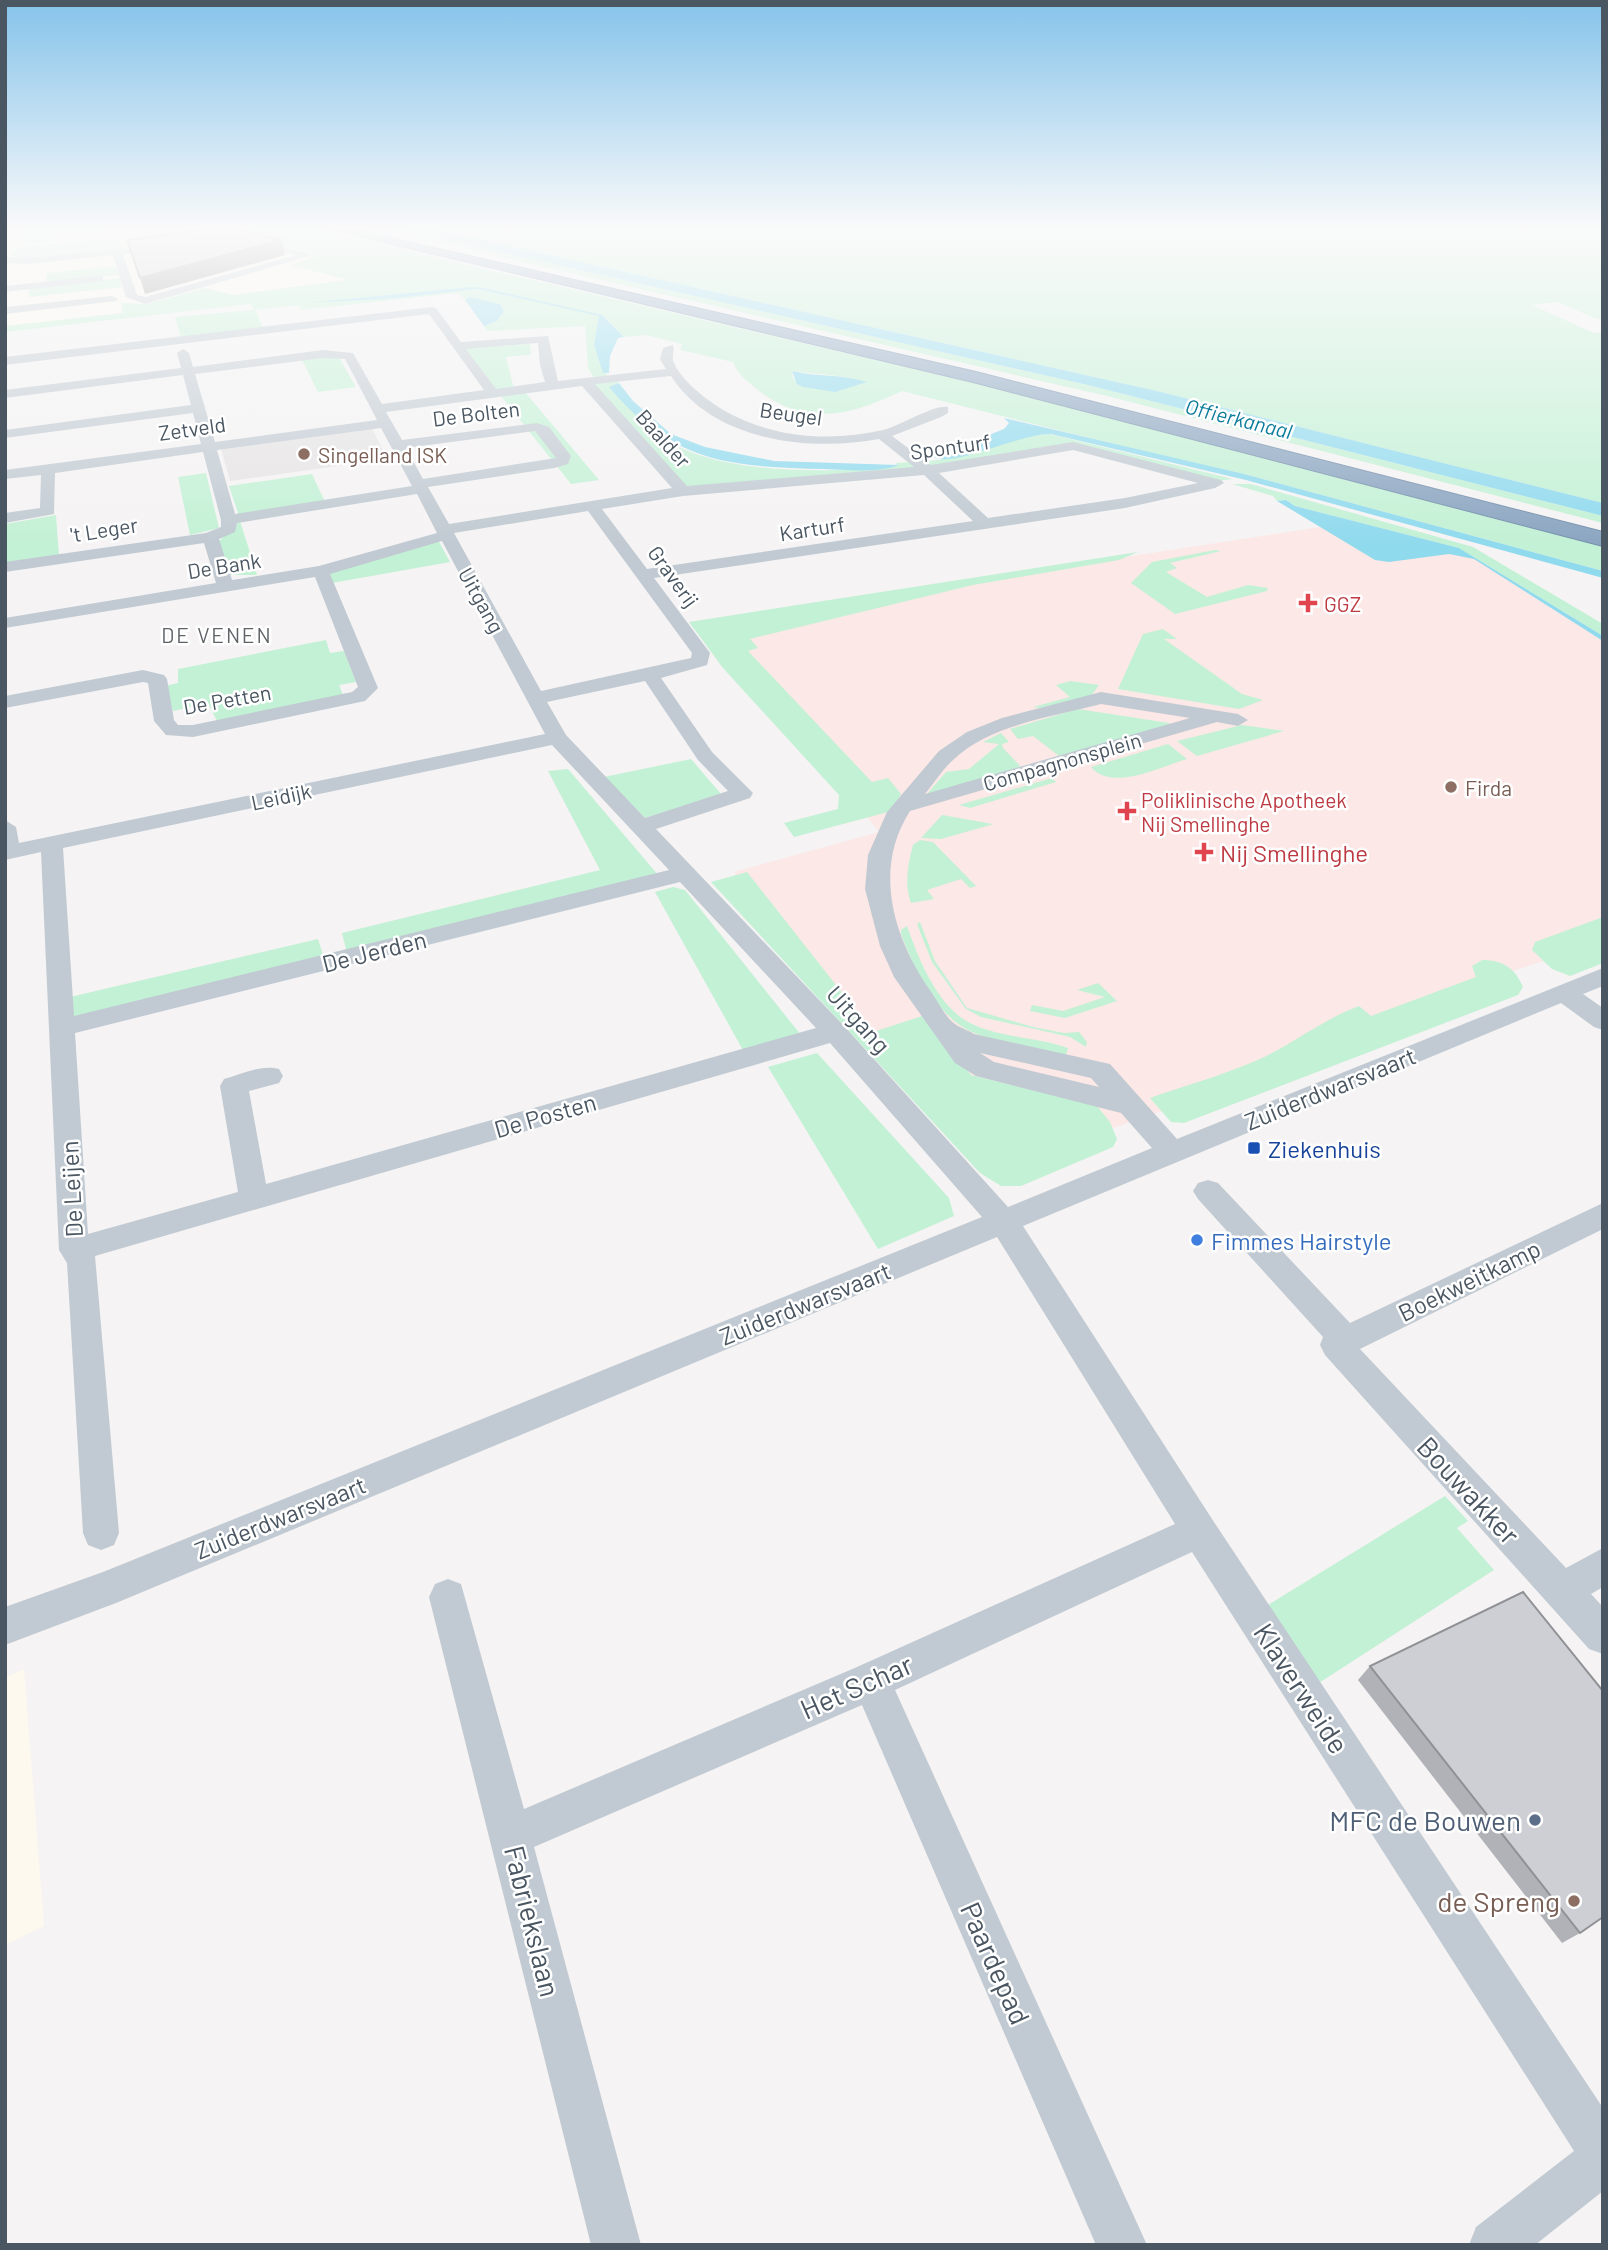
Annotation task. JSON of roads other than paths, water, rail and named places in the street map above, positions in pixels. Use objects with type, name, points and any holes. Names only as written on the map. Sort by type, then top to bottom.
[{"type":"highway","points":[[796,335],[976,377],[1603,539]]},
{"type":"highway","points":[[827,335],[1099,398],[1603,528]]},
{"type":"street","points":[[5,361],[221,335]]},
{"type":"street","points":[[449,335],[492,393]]},
{"type":"street","points":[[179,340],[229,520],[229,529],[210,537],[226,588]]},
{"type":"street","points":[[457,346],[544,340],[546,365],[553,385]]},
{"type":"street","points":[[669,348],[666,359],[672,372]]},
{"type":"street","name":"Uitgang","points":[[187,371],[323,354],[349,356],[557,738],[835,1032],[1004,1222]]},
{"type":"street","points":[[5,394],[187,371]]},
{"type":"street","name":"Baalder","points":[[492,393],[672,372]]},
{"type":"street","name":"Beugel","points":[[672,372],[690,393],[721,415],[744,427],[794,438],[849,439],[881,435],[916,425],[943,410]]},
{"type":"street","name":"Baalder","points":[[585,381],[683,491]]},
{"type":"street","name":"Zetveld","points":[[5,475],[207,447],[492,393]]},
{"type":"street","points":[[5,434],[197,408]]},
{"type":"street","name":"De Bolten","points":[[398,445],[537,427],[544,430],[564,456],[563,461],[554,464],[421,486]]},
{"type":"street","points":[[881,435],[928,470],[984,523]]},
{"type":"street","name":"Sponturf","points":[[592,506],[683,491],[928,470],[1073,446],[1216,483],[1125,503]]},
{"type":"street","name":"'t Leger","points":[[5,518],[48,512],[48,469]]},
{"type":"street","points":[[229,520],[421,486]]},
{"type":"street","name":"Karturf","points":[[645,574],[1125,503]]},
{"type":"street","points":[[445,533],[592,506]]},
{"type":"street","name":"Graverij","points":[[536,698],[687,667],[700,661],[701,653],[592,506]]},
{"type":"street","name":"De Bank","points":[[5,623],[321,571],[445,533]]},
{"type":"street","name":"'t Leger","points":[[5,567],[210,537]]},
{"type":"street","name":"De Petten","points":[[5,702],[142,676],[157,679],[164,721],[173,731],[183,731],[358,697],[368,688],[321,571]]},
{"type":"street","points":[[641,827],[742,793],[705,756],[650,675]]},
{"type":"street","name":"Compagnonsplein","points":[[905,806],[1228,718],[1101,698],[1009,722],[974,736],[946,755],[905,806],[879,855],[877,889],[892,946],[903,971],[966,1057],[986,1069],[1103,1089],[1130,1105],[1173,1153]]},
{"type":"street","name":"Leidijk","points":[[8,852],[557,738]]},
{"type":"street","points":[[5,827],[8,852]]},
{"type":"street","name":"De Leijen","points":[[52,843],[74,1250],[82,1261],[101,1533]]},
{"type":"street","name":"De Jerden","points":[[61,1028],[686,873]]},
{"type":"street","name":"Zuiderdwarsvaart","points":[[5,1626],[103,1590],[1603,976]]},
{"type":"street","points":[[1563,992],[1603,1021]]},
{"type":"street","points":[[947,1029],[970,1047],[1103,1089]]},
{"type":"street","name":"De Posten","points":[[74,1250],[835,1032]]},
{"type":"street","points":[[254,1199],[234,1086],[268,1076]]},
{"type":"street","name":"Bouwakker","points":[[1208,1191],[1603,1635]]},
{"type":"street","name":"Boekweitkamp","points":[[1341,1342],[1603,1215]]},
{"type":"street","name":"Klaverweide","points":[[1004,1222],[1199,1531],[1603,2152]]},
{"type":"street","name":"Het Schar","points":[[510,1836],[871,1681],[1199,1531]]},
{"type":"street","points":[[1562,1591],[1603,1566]]},
{"type":"street","name":"Fabriekslaan","points":[[449,1597],[616,2245]]},
{"type":"street","name":"Paardepad","points":[[871,1681],[1122,2245]]},
{"type":"street","points":[[1494,2245],[1603,2160]]},
{"type":"water","points":[[596,335],[624,337],[618,338],[610,356],[609,373],[603,373],[594,345]]},
{"type":"water","name":"Offierkanaal","points":[[867,335],[907,335],[1157,391],[1603,503],[1603,516],[1088,385]]},
{"type":"water","points":[[792,371],[867,382],[835,392],[803,387],[797,384]]},
{"type":"water","points":[[619,383],[633,401],[671,434],[705,447],[774,461],[899,465],[863,470],[791,468],[760,466],[705,456],[656,432],[609,387]]},
{"type":"water","points":[[1004,418],[1248,475],[1603,571],[1603,578],[1246,480],[1051,434],[1038,435],[956,458],[934,457],[1004,429],[1009,423]]},
{"type":"water","points":[[1286,500],[1295,506],[1459,548],[1603,636],[1603,641],[1474,559],[1449,554],[1389,562],[1375,560],[1277,501]]},
{"type":"place","name":"Singelland ISK","points":[[304,454]]},
{"type":"place","name":"GGZ","points":[[1308,603]]},
{"type":"place","name":"Firda","points":[[1451,787]]},
{"type":"place","name":"Poliklinische Apotheek Nij Smellinghe","points":[[1127,811]]},
{"type":"place","name":"Nij Smellinghe","points":[[1204,852]]},
{"type":"place","name":"Ziekenhuis","points":[[1254,1148]]},
{"type":"place","name":"Fimmes Hairstyle","points":[[1197,1240]]},
{"type":"place","name":"MFC de Bouwen","points":[[1535,1820]]},
{"type":"place","name":"de Spreng","points":[[1574,1901]]},
{"type":"district","name":"DE VENEN","points":[[217,634]]}]
